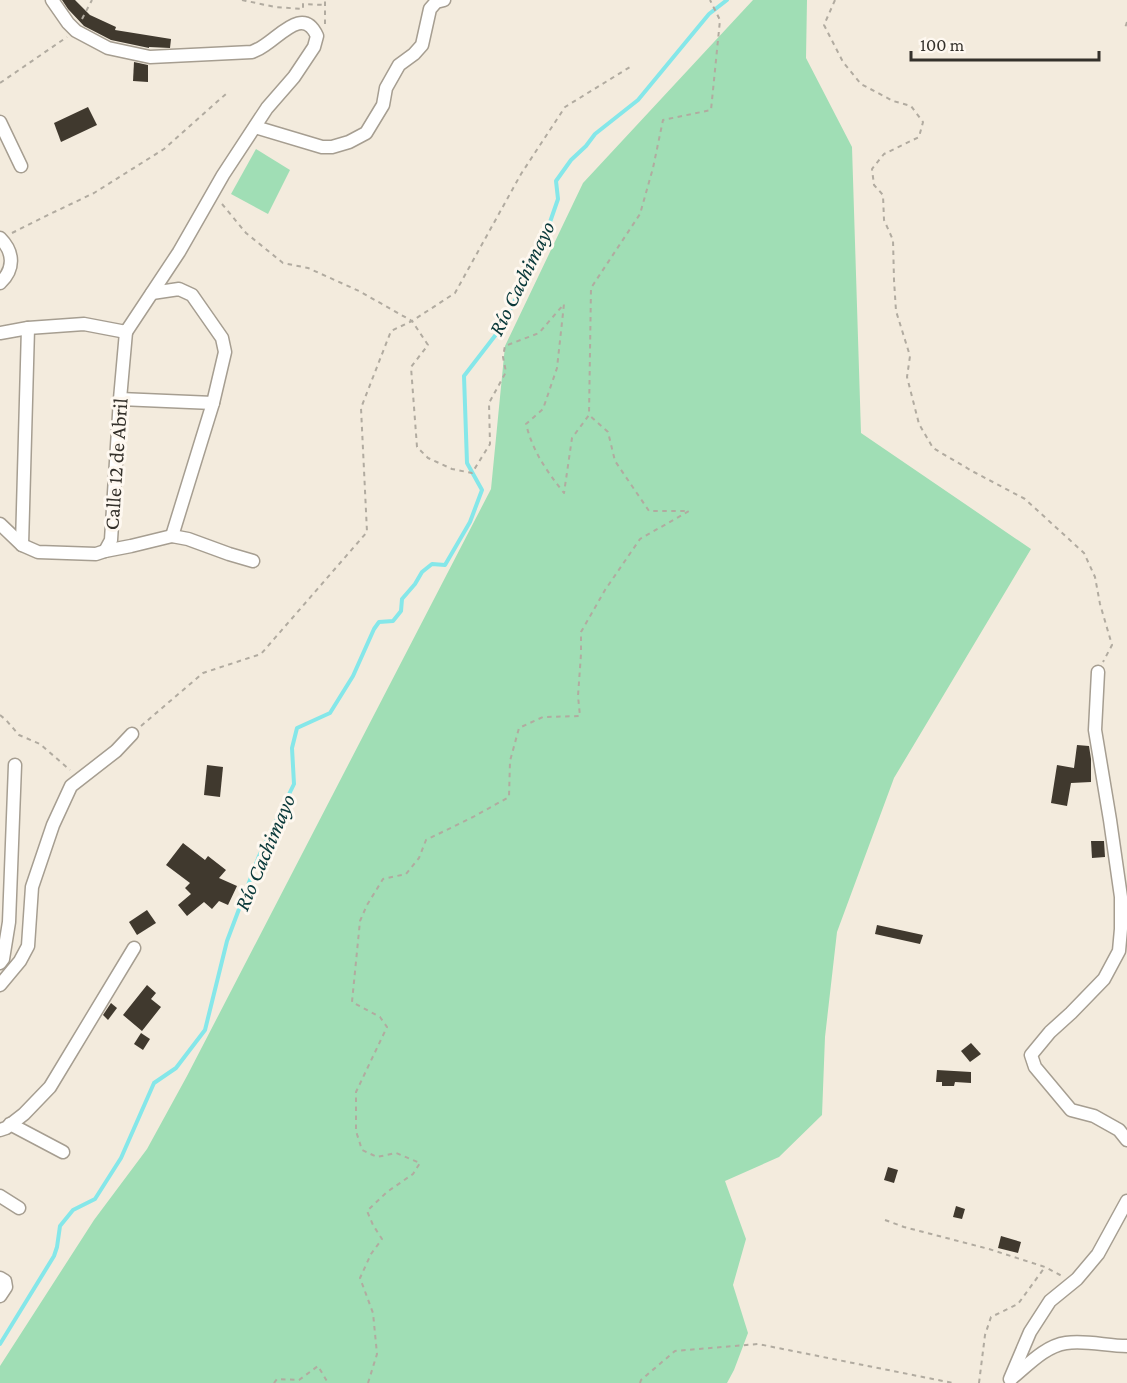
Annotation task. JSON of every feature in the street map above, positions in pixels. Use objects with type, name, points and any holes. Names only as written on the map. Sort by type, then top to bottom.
[{"type":"street","points":[[0,333],[28,328],[84,324],[126,332],[179,252],[212,192],[267,108],[294,77],[314,47],[318,36],[313,28],[305,23],[293,24],[264,47],[252,52],[150,57],[108,48],[76,31],[52,0]]},
{"type":"street","points":[[255,127],[322,147],[332,147],[349,142],[366,133],[383,105],[386,88],[399,65],[422,45],[430,9],[436,2],[444,0]]},
{"type":"street","points":[[0,122],[21,166]]},
{"type":"street","points":[[0,283],[12,262],[9,248],[1,238]]},
{"type":"street","points":[[152,293],[179,289],[192,294],[222,338],[225,352],[213,403],[172,536]]},
{"type":"street","points":[[22,545],[28,328]]},
{"type":"street","name":"Calle 12 de Abril","points":[[0,524],[22,545],[38,552],[96,554],[105,551],[111,540],[126,332]]},
{"type":"street","points":[[120,399],[213,403]]},
{"type":"street","points":[[105,551],[172,536],[188,539],[253,561]]},
{"type":"street","points":[[1098,672],[1095,730],[1120,897],[1119,951],[1104,979],[1050,1032],[1031,1055],[1035,1067],[1071,1110],[1094,1116],[1119,1130],[1127,1140]]},
{"type":"street","points":[[0,985],[20,961],[28,946],[32,886],[53,825],[71,786],[116,751],[132,734]]},
{"type":"street","points":[[0,963],[3,959],[9,922],[15,765]]},
{"type":"street","points":[[5,1127],[24,1114],[50,1087],[134,948]]},
{"type":"street","points":[[5,1127],[63,1152]]},
{"type":"street","points":[[0,1196],[19,1208]]},
{"type":"street","points":[[1008,1381],[1030,1332],[1050,1301],[1077,1279],[1098,1254],[1127,1201]]},
{"type":"street","points":[[0,1278],[5,1281],[6,1287],[0,1296]]},
{"type":"street","points":[[1008,1381],[1043,1353],[1065,1343],[1127,1346]]},
{"type":"path","points":[[0,83],[76,31],[92,0]]},
{"type":"path","points":[[242,0],[275,8],[303,9],[303,4],[325,5],[325,0]]},
{"type":"path","points":[[212,192],[246,233],[282,263],[308,268],[359,291],[412,321],[428,345],[411,367],[417,447],[428,458],[452,469],[472,473],[490,444],[489,403],[506,372],[503,357],[505,346],[539,333],[564,304],[557,368],[543,409],[526,424],[530,439],[544,469],[564,493],[572,438],[589,415],[591,288],[640,214],[663,120],[711,110],[720,20],[710,0]]},
{"type":"path","points":[[835,0],[824,25],[843,62],[861,84],[893,101],[911,106],[923,122],[919,137],[884,154],[872,169],[874,185],[883,195],[884,220],[893,240],[896,311],[910,356],[908,377],[919,424],[933,448],[1025,499],[1084,553],[1095,577],[1112,645],[1098,672]]},
{"type":"path","points":[[1127,22],[1125,28],[1127,29]]},
{"type":"path","points":[[132,734],[203,673],[261,654],[367,532],[361,408],[391,330],[412,321],[455,293],[521,174],[565,107],[630,67]]},
{"type":"path","points":[[1,238],[94,193],[164,149],[227,93]]},
{"type":"path","points":[[368,1383],[377,1354],[373,1313],[360,1278],[371,1254],[382,1239],[367,1211],[387,1192],[414,1174],[420,1163],[396,1153],[377,1157],[362,1150],[356,1131],[356,1092],[387,1027],[380,1017],[352,1002],[360,921],[383,879],[405,874],[419,858],[426,840],[509,797],[510,760],[519,728],[543,717],[580,716],[578,696],[581,632],[605,590],[640,539],[689,511],[649,511],[615,461],[608,432],[589,415]]},
{"type":"path","points":[[0,715],[19,735],[40,744],[80,779]]},
{"type":"path","points":[[885,1220],[989,1249],[1077,1279]]},
{"type":"path","points":[[979,1383],[985,1335],[991,1317],[1018,1304],[1045,1267]]},
{"type":"path","points":[[640,1383],[675,1351],[758,1344],[953,1383]]},
{"type":"path","points":[[274,1383],[277,1379],[299,1380],[318,1366],[328,1383]]},
{"type":"green space","points":[[753,0],[807,0],[806,58],[852,147],[861,433],[1031,549],[894,778],[837,932],[825,1037],[822,1115],[779,1157],[725,1181],[746,1239],[733,1285],[748,1333],[727,1383],[0,1383],[0,1366],[94,1220],[147,1149],[491,489],[505,346],[583,183]]},
{"type":"green space","points":[[256,149],[290,170],[268,214],[231,194]]},
{"type":"building","points":[[62,0],[75,0],[90,15],[116,27],[115,30],[171,39],[170,48],[149,48],[111,40],[84,26]]},
{"type":"building","points":[[134,62],[148,65],[148,82],[133,81]]},
{"type":"building","points":[[88,107],[97,125],[61,142],[54,123]]},
{"type":"building","points":[[1077,745],[1089,746],[1091,782],[1071,783],[1067,806],[1051,803],[1057,765],[1074,768]]},
{"type":"building","points":[[207,765],[223,767],[220,797],[204,795]]},
{"type":"building","points":[[1091,841],[1104,841],[1105,857],[1092,858]]},
{"type":"building","points":[[183,843],[205,860],[208,856],[226,870],[219,878],[237,886],[228,905],[219,901],[212,909],[204,902],[187,916],[178,905],[191,894],[185,888],[190,883],[166,865]]},
{"type":"building","points":[[147,910],[156,923],[137,935],[129,922]]},
{"type":"building","points":[[877,925],[923,935],[920,944],[875,934]]},
{"type":"building","points":[[147,985],[156,993],[151,999],[161,1007],[142,1031],[123,1015]]},
{"type":"building","points":[[111,1003],[117,1008],[108,1020],[103,1015]]},
{"type":"building","points":[[141,1033],[150,1039],[143,1050],[134,1044]]},
{"type":"building","points":[[971,1043],[981,1054],[970,1062],[961,1051]]},
{"type":"building","points":[[937,1070],[971,1072],[971,1083],[955,1082],[954,1086],[942,1086],[942,1082],[936,1082]]},
{"type":"building","points":[[888,1167],[898,1170],[894,1183],[884,1180]]},
{"type":"building","points":[[956,1206],[965,1209],[962,1219],[953,1217]]},
{"type":"building","points":[[1001,1236],[1021,1242],[1018,1253],[998,1248]]},
{"type":"waterway","name":"Río Cachimayo","points":[[0,1344],[54,1256],[60,1226],[73,1210],[95,1199],[121,1158],[154,1083],[176,1068],[205,1030],[227,941],[259,856],[294,784],[292,748],[297,728],[330,713],[353,676],[379,622],[393,621],[401,611],[402,599],[422,572],[432,564],[445,565],[470,522],[482,490],[467,463],[464,376],[501,328],[541,248],[558,199],[556,181],[571,160],[595,134],[638,100],[709,14],[727,0]]}]
